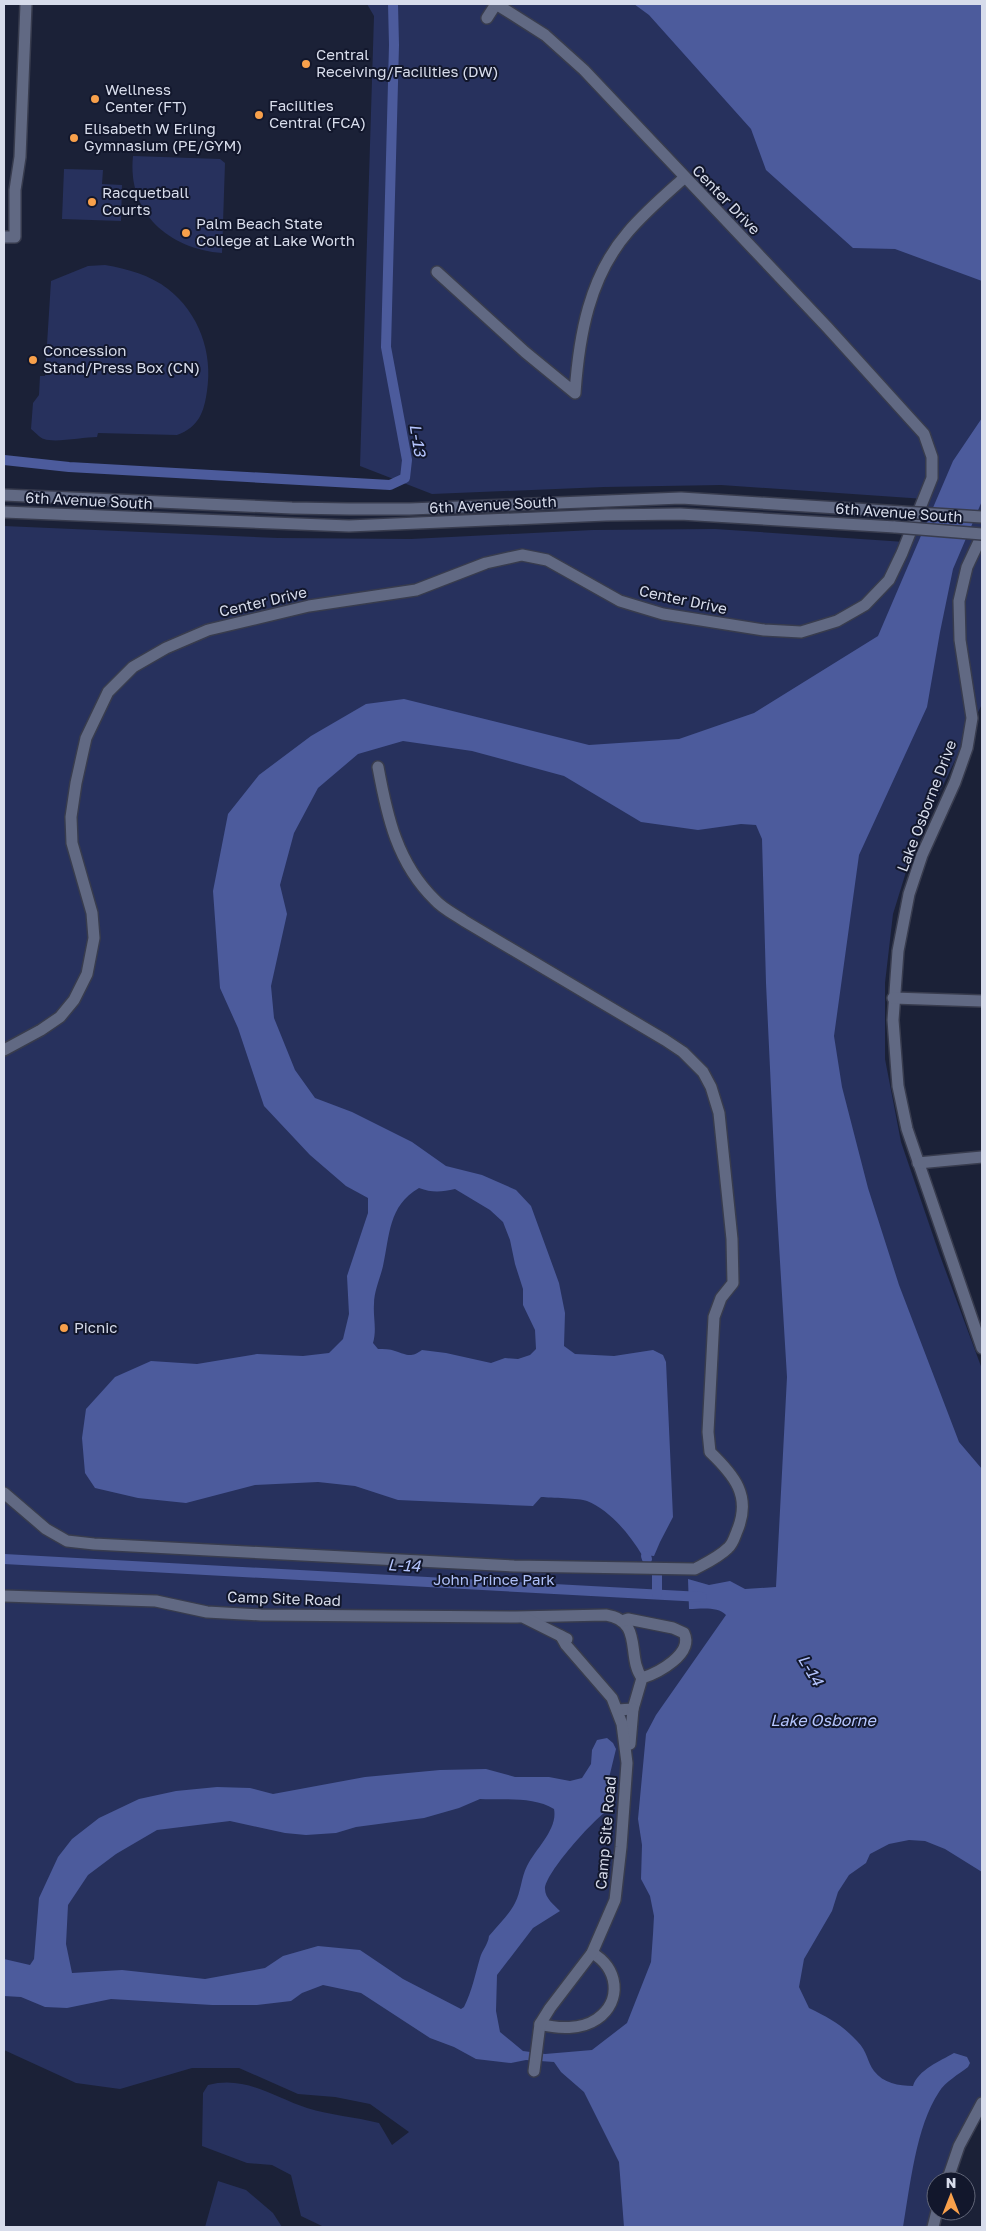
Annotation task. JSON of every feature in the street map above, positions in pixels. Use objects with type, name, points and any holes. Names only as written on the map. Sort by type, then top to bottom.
[{"type":"street","points":[[9,237],[20,157],[26,4]]},
{"type":"street","points":[[487,18],[496,4]]},
{"type":"street","name":"Center Drive","points":[[4,1050],[41,1030],[60,1017],[74,1000],[87,974],[94,938],[92,913],[72,844],[71,817],[82,756],[96,713],[108,692],[132,667],[166,648],[208,630],[309,606],[416,590],[486,563],[522,555],[547,560],[620,601],[663,614],[764,630],[802,632],[837,621],[865,605],[889,580],[902,553],[932,478],[932,457],[924,434],[584,70],[545,35],[496,4]]},
{"type":"street","points":[[437,272],[525,352],[575,393],[577,359],[591,296],[606,262],[628,232],[684,178]]},
{"type":"street","name":"6th Avenue South","points":[[4,495],[350,509],[410,509],[682,498],[982,517]]},
{"type":"street","name":"6th Avenue South","points":[[4,512],[349,526],[614,514],[680,514],[982,535]]},
{"type":"street","name":"Lake Osborne Drive","points":[[982,535],[967,567],[959,601],[960,640],[972,718],[968,748],[955,782],[922,854],[909,894],[902,924],[893,998],[893,1042],[898,1086],[907,1129],[982,1348]]},
{"type":"street","points":[[4,1493],[46,1529],[67,1541],[94,1544],[514,1566],[695,1569],[730,1547],[741,1522],[742,1496],[731,1472],[710,1452],[708,1432],[714,1317],[721,1298],[733,1283],[732,1239],[719,1114],[711,1088],[703,1072],[694,1062],[665,1040],[466,922],[435,901],[418,880],[399,851],[387,815],[378,767]]},
{"type":"street","points":[[893,998],[982,1001]]},
{"type":"street","points":[[918,1163],[982,1157]]},
{"type":"street","name":"Camp Site Road","points":[[4,1596],[156,1601],[207,1612],[261,1615],[524,1617],[572,1643],[597,1668],[611,1688],[612,1698],[622,1724],[627,1763],[621,1847],[615,1900],[592,1953],[540,2024],[534,2071]]},
{"type":"street","points":[[524,1617],[606,1615],[616,1617],[631,1634],[638,1672],[642,1678],[633,1710],[627,1763]]},
{"type":"street","points":[[558,1634],[560,1621],[575,1620],[576,1617]]},
{"type":"street","points":[[622,1622],[628,1619],[659,1624],[679,1630],[686,1636],[682,1650],[671,1663],[655,1673],[642,1678]]},
{"type":"street","points":[[617,1710],[633,1710]]},
{"type":"street","points":[[540,2024],[566,2028],[584,2025],[597,2019],[607,2009],[615,1990],[613,1976],[608,1965],[592,1953]]},
{"type":"street","points":[[950,2171],[959,2146],[982,2103]]},
{"type":"green space","name":"John Prince Park","points":[[367,4],[982,4],[982,704],[914,846],[893,914],[885,983],[885,1059],[901,1142],[939,1253],[982,1369],[982,2104],[948,2171],[926,2171],[926,2221],[932,2221],[930,2227],[322,2226],[301,2216],[291,2175],[272,2165],[247,2163],[202,2146],[203,2093],[208,2085],[234,2083],[247,2085],[307,2108],[379,2123],[392,2145],[409,2132],[370,2104],[335,2097],[298,2094],[239,2068],[192,2068],[120,2089],[76,2083],[4,2050],[4,526],[278,538],[411,539],[593,530],[715,529],[905,542],[925,499],[721,485],[604,487],[432,494],[360,466],[374,16]]},
{"type":"green space","points":[[133,156],[220,159],[225,163],[222,253],[203,250],[185,244],[169,236],[155,224],[145,211],[137,195],[133,176]]},
{"type":"green space","name":"Racquetball Courts","points":[[64,169],[103,170],[102,184],[122,185],[121,221],[62,219]]},
{"type":"green space","points":[[105,265],[138,273],[161,284],[179,299],[196,322],[208,362],[207,391],[199,418],[191,428],[184,432],[177,435],[98,433],[97,437],[49,440],[42,438],[31,429],[33,403],[39,395],[40,376],[45,376],[51,281],[88,266]]},
{"type":"green space","points":[[218,2181],[246,2190],[273,2213],[282,2227],[205,2227]]},
{"type":"water","points":[[634,4],[982,4],[982,281],[895,249],[853,248],[766,170],[751,129],[649,15]]},
{"type":"water","name":"Lake Osborne","points":[[982,418],[982,501],[953,569],[927,707],[859,855],[834,1036],[842,1087],[868,1188],[899,1285],[959,1442],[982,1469],[982,1872],[945,1849],[925,1841],[909,1840],[889,1844],[870,1854],[866,1863],[849,1875],[838,1892],[832,1911],[804,1959],[799,1987],[809,2008],[846,2030],[861,2045],[874,2071],[887,2081],[913,2086],[924,2071],[954,2053],[967,2057],[970,2063],[968,2067],[942,2088],[931,2106],[919,2139],[903,2227],[624,2227],[619,2162],[584,2092],[561,2072],[554,2062],[526,2060],[511,2063],[476,2059],[454,2047],[430,2038],[361,1993],[323,1985],[302,1993],[291,2001],[257,2005],[212,2005],[111,1999],[67,2008],[45,2007],[21,1997],[4,1996],[4,1959],[30,1965],[34,1959],[39,1898],[58,1857],[72,1839],[99,1818],[139,1799],[176,1791],[217,1787],[250,1788],[273,1794],[365,1777],[440,1770],[486,1769],[515,1777],[549,1777],[570,1781],[582,1778],[591,1764],[592,1750],[597,1740],[607,1738],[616,1749],[609,1778],[608,1810],[571,1847],[547,1881],[546,1895],[560,1911],[533,1928],[497,1975],[496,2011],[500,2032],[523,2051],[545,2054],[592,2050],[627,2023],[651,1962],[653,1934],[654,1916],[650,1896],[641,1879],[642,1845],[638,1819],[646,1734],[656,1715],[726,1615],[714,1609],[689,1609],[688,1579],[709,1585],[730,1581],[745,1589],[776,1587],[787,1377],[766,983],[762,839],[756,825],[741,824],[698,830],[641,822],[564,776],[472,751],[403,741],[358,754],[318,788],[294,833],[280,885],[287,914],[271,986],[274,1018],[295,1070],[315,1098],[352,1112],[412,1142],[446,1166],[482,1175],[516,1190],[531,1206],[559,1283],[565,1313],[564,1346],[575,1354],[614,1356],[653,1350],[663,1355],[666,1362],[673,1517],[654,1556],[642,1555],[632,1539],[604,1510],[587,1501],[578,1499],[541,1497],[533,1506],[398,1500],[355,1486],[318,1482],[255,1485],[186,1503],[138,1498],[95,1488],[85,1473],[82,1438],[86,1409],[115,1377],[151,1361],[197,1364],[257,1354],[303,1356],[329,1353],[343,1339],[349,1314],[347,1276],[368,1213],[368,1198],[346,1186],[310,1155],[264,1106],[238,1028],[220,988],[213,891],[228,814],[259,775],[311,736],[366,704],[404,699],[589,745],[679,739],[754,713],[878,636],[953,461]],"holes":[[[419,1188],[437,1192],[455,1189],[490,1210],[503,1222],[510,1240],[523,1289],[523,1305],[535,1330],[536,1349],[530,1355],[518,1359],[505,1358],[491,1363],[422,1350],[412,1355],[406,1355],[391,1350],[378,1349],[373,1343],[375,1333],[375,1294],[383,1266],[389,1232],[401,1203]],[[480,1799],[528,1800],[537,1802],[554,1809],[554,1816],[550,1831],[527,1866],[515,1903],[489,1936],[469,1995],[464,2007],[461,2009],[403,1979],[360,1950],[318,1946],[283,1956],[265,1968],[205,1979],[122,1970],[72,1973],[66,1944],[68,1905],[88,1875],[116,1854],[157,1830],[230,1821],[285,1833],[306,1835],[336,1833],[356,1827],[424,1818],[459,1808]]]},
{"type":"waterway","name":"L-13","points":[[4,460],[69,467],[390,485],[405,478],[407,460],[386,347],[394,45],[393,4]]},
{"type":"waterway","name":"L-14","points":[[4,1559],[702,1597]]},
{"type":"waterway","points":[[657,1575],[657,1594]]},
{"type":"place","name":"Central Receiving/Facilities (DW)","points":[[306,64]]},
{"type":"place","name":"Wellness Center (FT)","points":[[95,99]]},
{"type":"place","name":"Facilities Central (FCA)","points":[[259,115]]},
{"type":"place","name":"Elisabeth W Erling Gymnasium (PE/GYM)","points":[[74,138]]},
{"type":"place","name":"Racquetball Courts","points":[[92,202]]},
{"type":"place","name":"Palm Beach State College at Lake Worth","points":[[186,233]]},
{"type":"place","name":"Concession Stand/Press Box (CN)","points":[[33,360]]},
{"type":"place","name":"Picnic","points":[[64,1328]]}]
